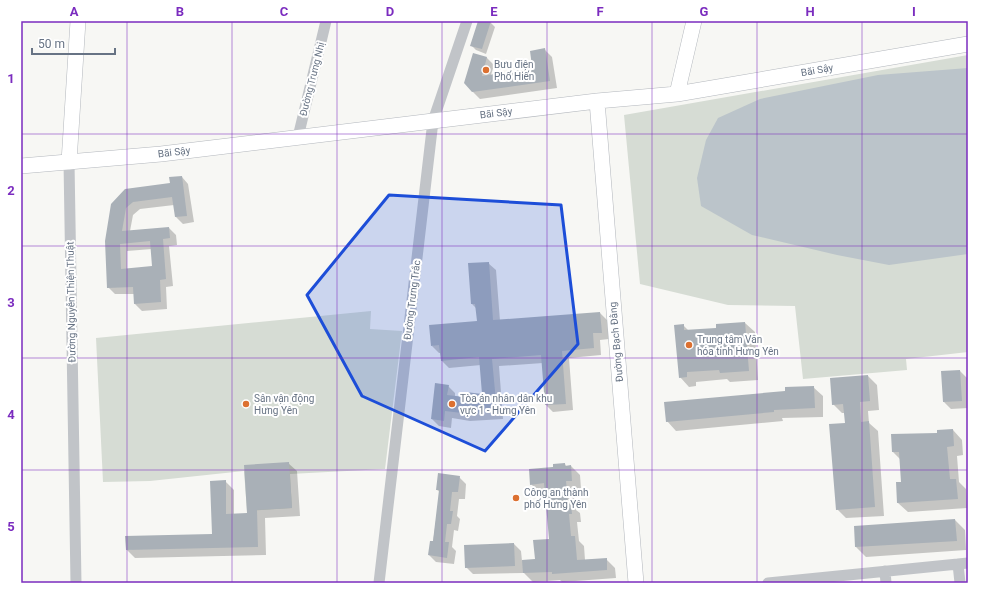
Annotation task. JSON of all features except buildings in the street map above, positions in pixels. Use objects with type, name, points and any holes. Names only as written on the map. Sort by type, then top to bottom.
[{"type":"street","name":"Đường Nguyễn Thiện Thuật","points":[[76,583],[69,162],[78,21]]},
{"type":"street","name":"Đường Trưng Nhị","points":[[298,137],[326,21]]},
{"type":"street","name":"Đường Trưng Trắc","points":[[379,583],[433,121],[467,21]]},
{"type":"street","points":[[677,94],[694,21]]},
{"type":"street","name":"Bãi Sậy","points":[[21,166],[161,154],[597,101],[677,94],[968,44]]},
{"type":"street","name":"Đường Bạch Đằng","points":[[597,101],[636,583]]},
{"type":"street","points":[[768,583],[963,563],[960,583]]},
{"type":"street","points":[[885,571],[886,583]]},
{"type":"highlighted area","points":[[389,195],[561,205],[578,344],[485,451],[362,396],[307,295]]},
{"type":"shaded area","points":[[968,55],[968,352],[906,359],[907,370],[803,379],[795,306],[728,305],[640,284],[624,115]]},
{"type":"shaded area","points":[[968,68],[968,254],[889,265],[837,255],[752,235],[701,206],[697,178],[706,140],[718,118],[760,99],[878,75]]},
{"type":"shaded area","name":"Sân vận động Hưng Yên","points":[[371,311],[370,329],[402,331],[385,469],[290,474],[292,508],[247,511],[244,471],[150,481],[103,482],[96,338]]},
{"type":"place","name":"Bưu điện Phố Hiến","points":[[486,70]]},
{"type":"place","name":"Trung tâm Văn hóa tỉnh Hưng Yên","points":[[689,345]]},
{"type":"place","name":"Sân vận động Hưng Yên","points":[[246,404]]},
{"type":"place","name":"Tòa án nhân dân khu vực 1 - Hưng Yên","points":[[452,404]]},
{"type":"place","name":"Công an thành phố Hưng Yên","points":[[516,498]]}]
